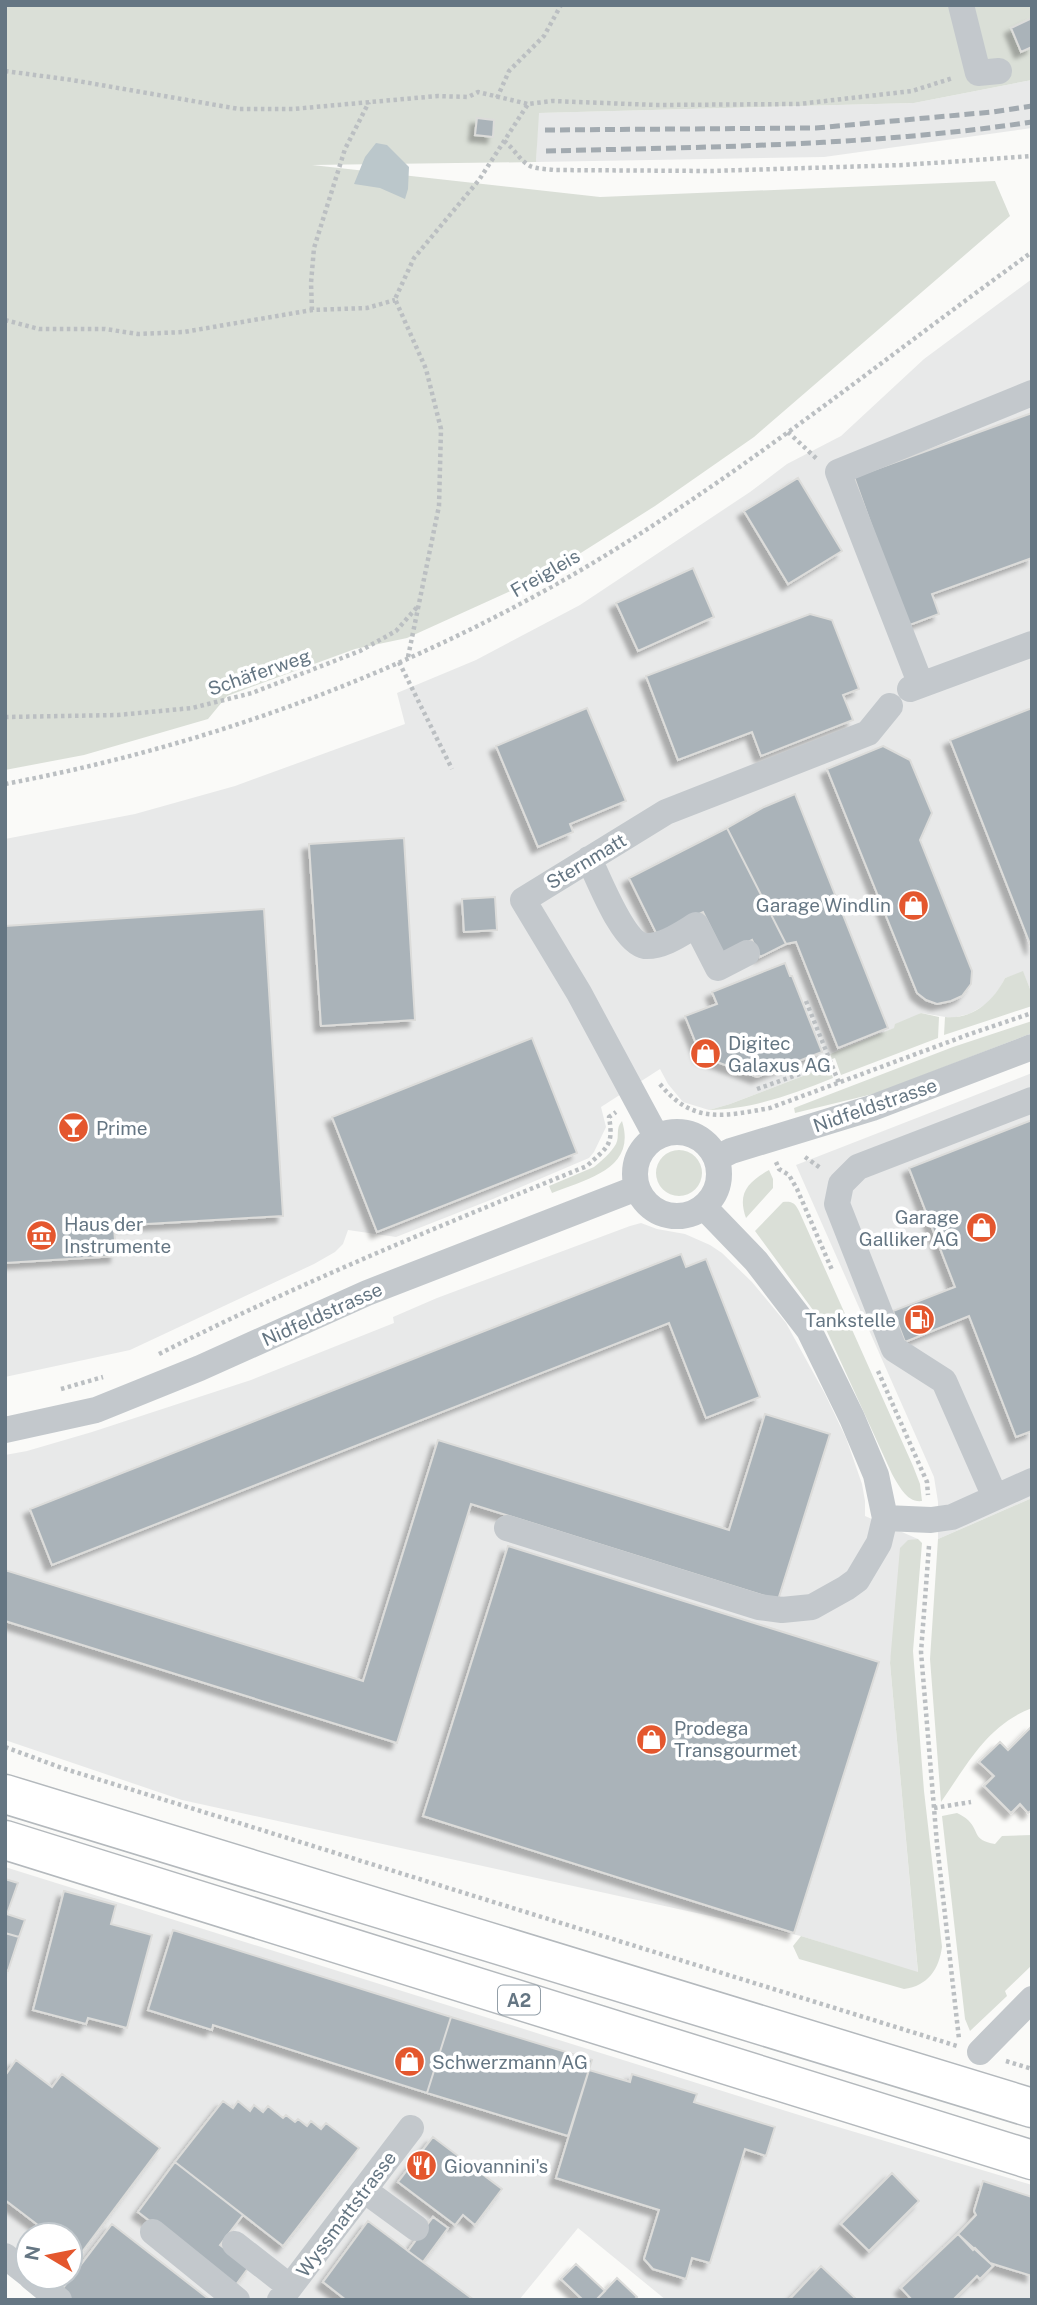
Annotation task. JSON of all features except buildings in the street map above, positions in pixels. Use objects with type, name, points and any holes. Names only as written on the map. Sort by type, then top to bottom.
[{"type":"highway","name":"A2","points":[[5,1794],[1032,2108]]},
{"type":"highway","name":"A2","points":[[5,1840],[1032,2160]]},
{"type":"street","points":[[961,5],[988,72]]},
{"type":"street","points":[[1032,393],[838,472],[916,687],[1032,644]]},
{"type":"street","name":"Sternmatt","points":[[656,1136],[579,993],[523,900],[666,812],[868,733],[890,706]]},
{"type":"street","points":[[589,859],[624,929],[637,943],[647,946],[660,944],[696,926],[718,968],[747,953]]},
{"type":"street","name":"Nidfeldstrasse","points":[[717,1157],[872,1108],[1032,1047]]},
{"type":"street","points":[[995,1497],[944,1381],[894,1349],[837,1204],[841,1184],[858,1167],[1032,1100]]},
{"type":"street","points":[[667,1132],[691,1133],[711,1147],[717,1157],[719,1184],[713,1197],[694,1213],[683,1216],[660,1213],[642,1198],[637,1188],[635,1164],[639,1153],[656,1136],[667,1132]]},
{"type":"street","name":"Nidfeldstrasse","points":[[5,1430],[96,1410],[200,1368],[367,1293],[637,1188]]},
{"type":"street","points":[[507,1528],[759,1607],[782,1610],[812,1607],[857,1580],[879,1543],[885,1518],[876,1475],[852,1418],[809,1330],[756,1261],[704,1206]]},
{"type":"street","points":[[885,1518],[931,1520],[952,1517],[1032,1480]]},
{"type":"street","points":[[980,2052],[1032,1999]]},
{"type":"street","name":"Wyssmattstrasse","points":[[290,2294],[411,2128]]},
{"type":"street","points":[[364,2190],[416,2228]]},
{"type":"street","points":[[153,2232],[237,2300]]},
{"type":"street","points":[[235,2244],[290,2294]]},
{"type":"path","points":[[497,98],[509,71],[544,36],[561,5]]},
{"type":"path","points":[[5,71],[239,109],[293,109],[438,96],[468,97],[478,92],[528,104],[552,101],[656,105],[799,104],[912,91],[954,78],[988,72]]},
{"type":"path","points":[[312,310],[314,248],[345,149],[369,102]]},
{"type":"path","points":[[5,320],[39,329],[184,332],[312,310],[367,308],[395,299],[414,258],[479,180],[528,104]]},
{"type":"path","points":[[504,141],[530,166],[554,170],[711,171],[904,165],[1032,156]]},
{"type":"path","name":"Freigleis","points":[[5,784],[103,764],[252,720],[399,662],[473,628],[581,570],[675,510],[788,432],[1032,252]]},
{"type":"path","points":[[395,299],[426,369],[440,429],[439,506],[408,658]]},
{"type":"path","points":[[788,432],[823,466],[838,472]]},
{"type":"path","name":"Schäferweg","points":[[5,717],[118,715],[192,708],[252,693],[360,651],[396,631],[419,606]]},
{"type":"path","points":[[399,662],[452,769]]},
{"type":"path","points":[[806,1002],[839,1083]]},
{"type":"path","points":[[150,1358],[246,1310],[346,1265],[587,1166],[608,1146],[612,1134],[609,1117],[659,1083],[678,1104],[687,1109],[718,1115],[771,1108],[1032,1013]]},
{"type":"path","points":[[757,1089],[831,1063]]},
{"type":"path","points":[[60,1389],[110,1375]]},
{"type":"path","points":[[5,1747],[102,1780],[1032,2069]]},
{"type":"path","points":[[934,1808],[971,1802]]},
{"type":"shaded area","points":[[5,5],[1032,5],[1032,80],[914,103],[539,113],[536,162],[312,165],[600,197],[995,181],[1010,216],[754,437],[655,506],[546,575],[407,638],[355,649],[227,696],[208,719],[84,755],[5,770]]},
{"type":"shaded area","points":[[1032,80],[1032,128],[824,157],[536,162],[538,113],[914,103]]},
{"type":"shaded area","points":[[376,143],[387,145],[409,167],[405,199],[380,188],[354,184],[365,157]]},
{"type":"shaded area","points":[[1032,279],[1032,994],[1023,972],[1005,978],[998,992],[985,1005],[969,1014],[952,1018],[921,1013],[895,1028],[825,1056],[829,1066],[709,1110],[683,1102],[660,1069],[601,1107],[606,1127],[589,1158],[396,1237],[348,1230],[343,1244],[335,1252],[314,1264],[130,1350],[5,1377],[5,839],[135,814],[235,786],[405,724],[397,693],[476,660],[580,605],[750,492],[787,464],[841,436],[924,359]]},
{"type":"shaded area","points":[[1023,971],[1032,994],[1032,1006],[944,1035],[945,1017],[973,1012],[995,994],[1005,978]]},
{"type":"shaded area","points":[[921,1013],[939,1017],[938,1038],[841,1075],[835,1058],[832,1059],[830,1054],[894,1028],[895,1024]]},
{"type":"shaded area","points":[[1032,1021],[1032,1033],[877,1093],[795,1113],[794,1108],[953,1047]]},
{"type":"shaded area","points":[[829,1066],[833,1078],[803,1090],[757,1104],[709,1110],[730,1104]]},
{"type":"shaded area","points":[[1032,1073],[1032,1498],[938,1539],[938,1502],[934,1477],[796,1165]]},
{"type":"shaded area","points":[[622,1121],[625,1137],[622,1151],[616,1161],[593,1177],[552,1193],[549,1186],[594,1167],[609,1154],[616,1144]]},
{"type":"shaded area","points":[[679,1150],[695,1157],[702,1173],[695,1189],[679,1196],[663,1189],[656,1173],[663,1157]]},
{"type":"shaded area","points":[[769,1170],[773,1188],[746,1218],[743,1202],[746,1189]]},
{"type":"shaded area","points":[[783,1202],[793,1203],[799,1211],[913,1466],[920,1484],[922,1501],[912,1499],[898,1484],[824,1325],[755,1231]]},
{"type":"shaded area","points":[[641,1223],[685,1234],[710,1245],[752,1282],[786,1323],[825,1394],[846,1438],[862,1484],[865,1516],[918,1539],[908,1541],[890,1663],[918,1973],[801,1936],[182,1800],[5,1740],[5,1455],[92,1432],[251,1380],[394,1323],[393,1317],[437,1298]]},
{"type":"shaded area","points":[[1032,1498],[1032,1708],[1016,1715],[990,1735],[969,1760],[941,1802],[930,1659],[938,1539]]},
{"type":"shaded area","points":[[918,1539],[922,1543],[913,1651],[924,1791],[942,1947],[931,1975],[920,1984],[904,1989],[799,1959],[793,1946],[801,1936],[918,1972],[890,1663],[900,1548],[908,1540]]},
{"type":"shaded area","points":[[957,1813],[972,1824],[980,1838],[988,1842],[995,1844],[1002,1836],[1032,1835],[1032,1965],[1005,1991],[1007,1996],[970,2031],[965,2019],[942,1816]]},
{"type":"shaded area","points":[[5,1867],[1032,2185],[1032,2300],[666,2300],[578,2228],[519,2300],[44,2300],[33,2291],[84,2291],[84,2221],[14,2221],[14,2276],[5,2269]]},
{"type":"railway","points":[[545,130],[816,128],[1032,106]]},
{"type":"railway","points":[[546,151],[850,141],[1032,122]]},
{"type":"place","name":"Garage Windlin","points":[[914,905]]},
{"type":"place","name":"Digitec Galaxus AG","points":[[705,1054]]},
{"type":"place","name":"Prime","points":[[73,1128]]},
{"type":"place","name":"Garage Galliker AG","points":[[982,1228]]},
{"type":"place","name":"Haus der Instrumente","points":[[41,1235]]},
{"type":"place","name":"Tankstelle","points":[[919,1320]]},
{"type":"place","name":"Prodega Transgourmet","points":[[651,1739]]},
{"type":"place","name":"Schwerzmann AG","points":[[409,2062]]},
{"type":"place","name":"Giovannini's","points":[[421,2166]]}]
